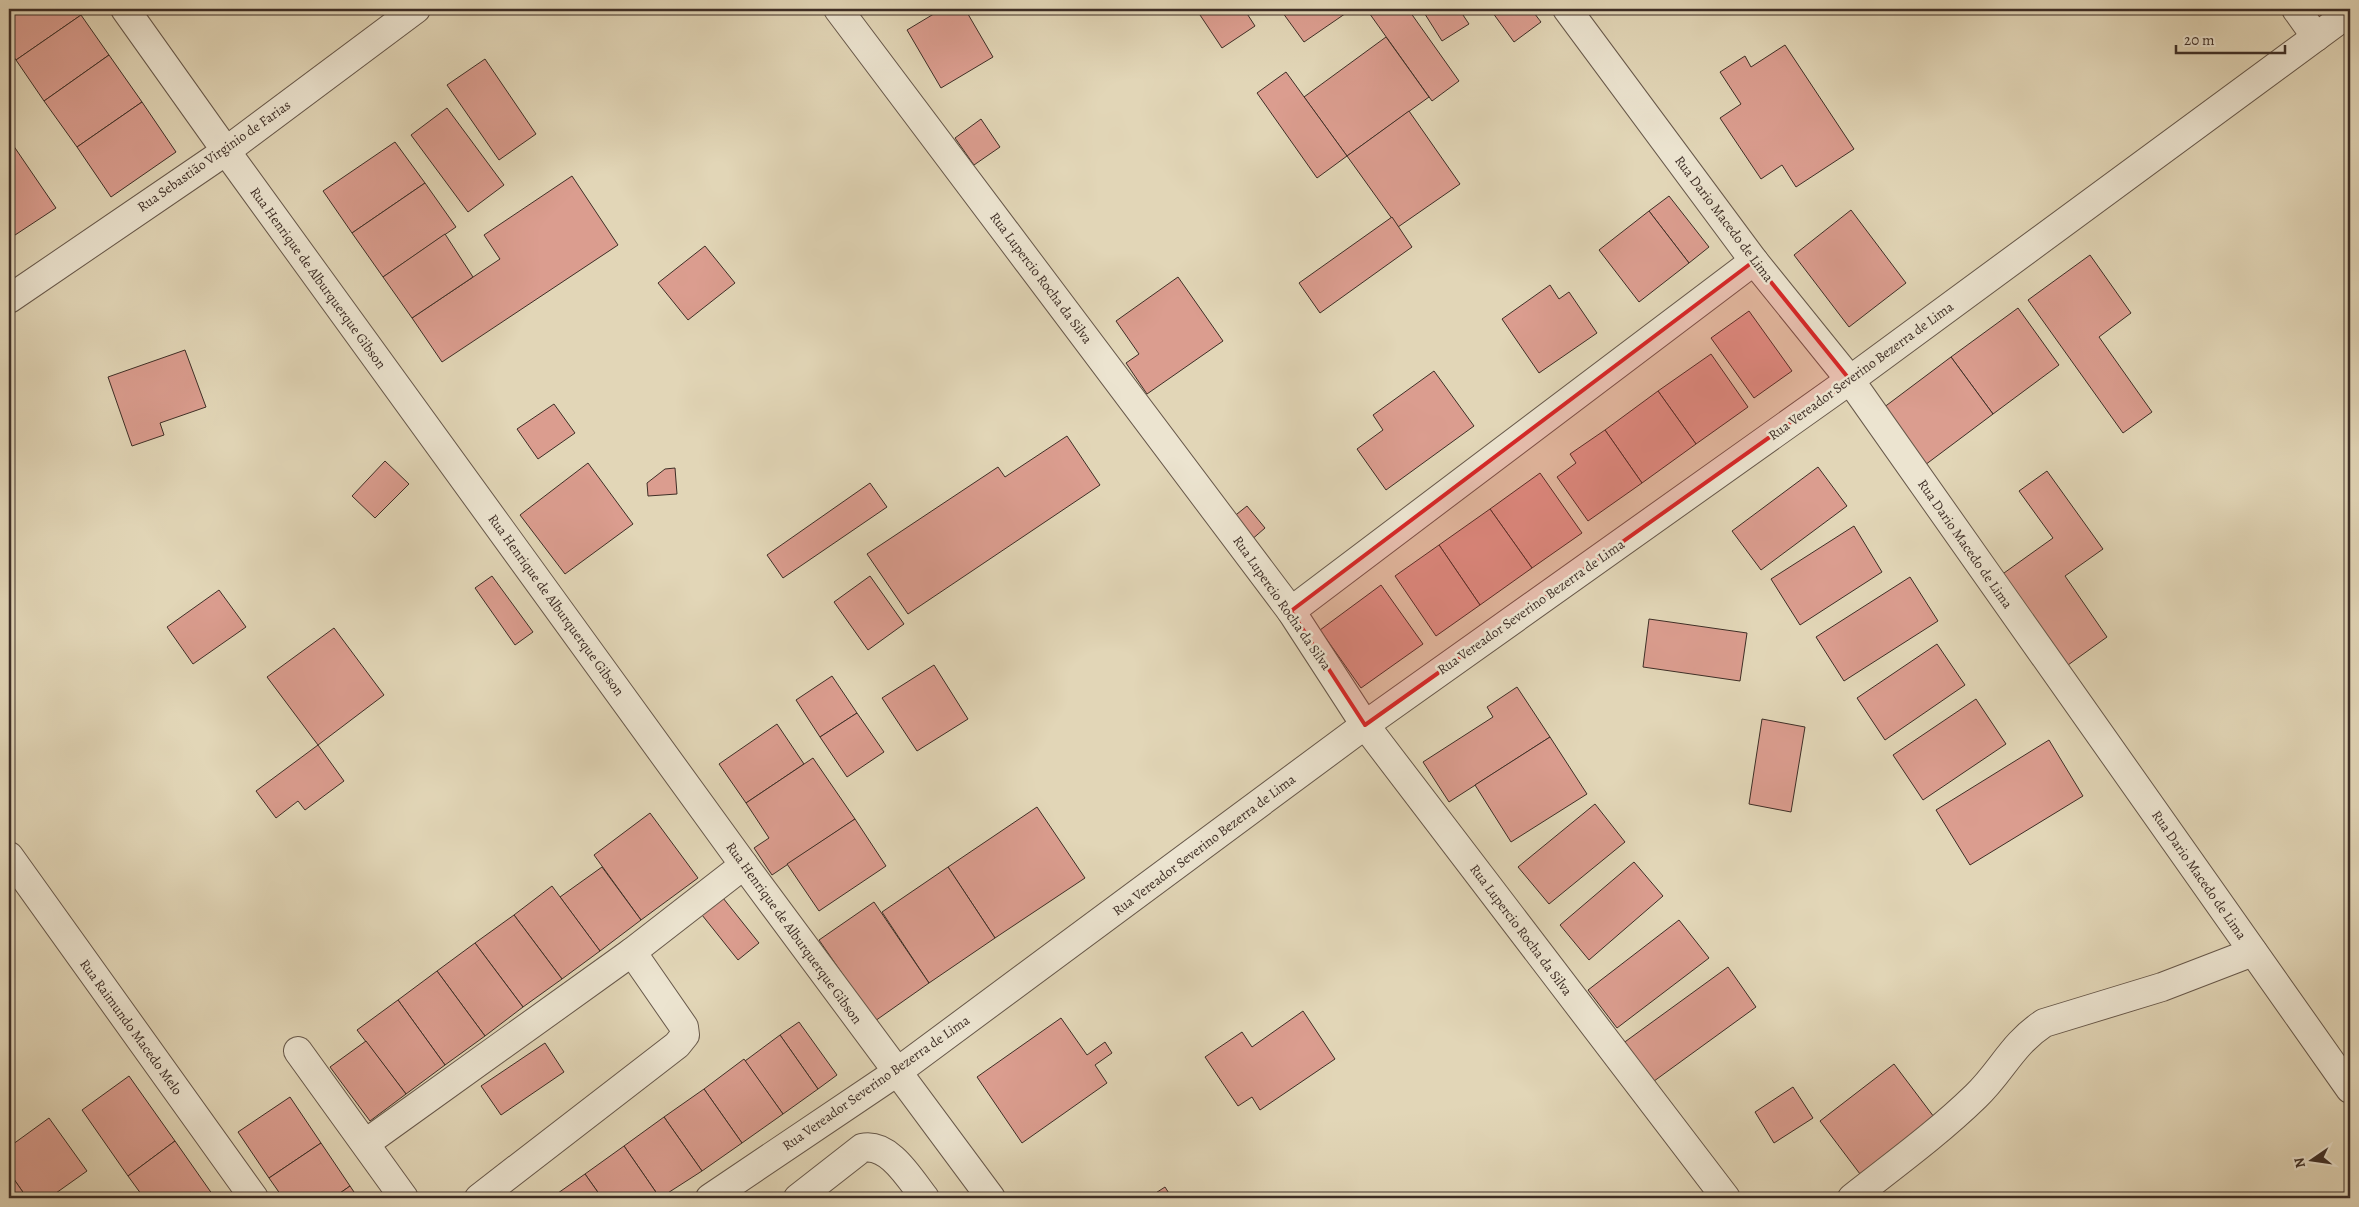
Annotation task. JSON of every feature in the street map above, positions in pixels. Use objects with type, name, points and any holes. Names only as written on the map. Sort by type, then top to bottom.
[{"type":"street","name":"Rua Henrique de Alburquerque Gibson","points":[[125,9],[744,865],[991,1198]]},
{"type":"street","name":"Rua Sebastião Virginio de Farias","points":[[9,299],[226,151],[416,9]]},
{"type":"street","name":"Rua Lupercio Rocha da Silva","points":[[838,9],[1292,611],[1366,725],[1726,1198]]},
{"type":"street","name":"Rua Dario Macedo de Lima","points":[[1567,9],[1754,261],[1850,380],[2350,1089]]},
{"type":"street","points":[[2296,9],[2316,37]]},
{"type":"street","name":"Rua Vereador Severino Bezerra de Lima","points":[[715,1196],[897,1072],[1366,725],[1850,380],[2350,12]]},
{"type":"street","points":[[1292,611],[1754,261]]},
{"type":"street","name":"Rua Raimundo Macedo Melo","points":[[9,856],[254,1198]]},
{"type":"street","points":[[366,1143],[632,952],[744,865]]},
{"type":"street","points":[[479,1198],[669,1051],[684,1037],[684,1027],[632,952]]},
{"type":"street","points":[[1852,1198],[1940,1129],[1978,1094],[2027,1034],[2044,1023],[2162,988],[2253,952]]},
{"type":"street","points":[[298,1051],[404,1198]]},
{"type":"street","points":[[798,1198],[862,1148],[870,1146],[881,1150],[891,1158],[925,1198]]},
{"type":"highlighted area","points":[[1754,261],[1850,380],[1365,725],[1291,611]]},
{"type":"building","points":[[9,9],[77,9],[81,15],[16,60],[9,50]]},
{"type":"building","points":[[942,9],[965,9],[993,57],[941,88],[907,30]]},
{"type":"building","points":[[1196,9],[1244,9],[1255,26],[1222,48]]},
{"type":"building","points":[[1280,9],[1352,9],[1304,42]]},
{"type":"building","points":[[1408,9],[1459,81],[1432,101],[1367,10]]},
{"type":"building","points":[[1426,9],[1459,9],[1469,24],[1442,41],[1423,11]]},
{"type":"building","points":[[1490,9],[1531,9],[1541,22],[1514,42]]},
{"type":"building","points":[[2307,9],[2333,9],[2315,21]]},
{"type":"building","points":[[81,15],[109,55],[44,101],[16,60]]},
{"type":"building","points":[[1386,37],[1429,97],[1347,156],[1304,97]]},
{"type":"building","points":[[1785,45],[1854,149],[1796,187],[1782,165],[1761,179],[1720,118],[1741,104],[1720,72],[1745,56],[1751,67]]},
{"type":"building","points":[[109,55],[142,102],[77,147],[44,101]]},
{"type":"building","points":[[485,59],[536,134],[499,160],[447,85]]},
{"type":"building","points":[[1286,72],[1347,156],[1317,178],[1257,93]]},
{"type":"building","points":[[142,102],[176,152],[111,197],[77,147]]},
{"type":"building","points":[[447,108],[504,185],[468,212],[411,135]]},
{"type":"building","points":[[1409,111],[1460,184],[1398,227],[1347,156]]},
{"type":"building","points":[[981,119],[1000,147],[974,165],[955,138]]},
{"type":"building","points":[[395,142],[425,183],[352,233],[323,191]]},
{"type":"building","points":[[13,145],[56,208],[9,239],[9,148]]},
{"type":"building","points":[[572,176],[618,245],[442,362],[412,318],[500,259],[484,235]]},
{"type":"building","points":[[425,183],[456,227],[383,277],[352,233]]},
{"type":"building","points":[[1669,196],[1709,247],[1689,263],[1649,211]]},
{"type":"building","points":[[1851,210],[1906,283],[1849,327],[1794,255]]},
{"type":"building","points":[[1649,211],[1689,263],[1639,302],[1599,250]]},
{"type":"building","points":[[1392,217],[1412,247],[1320,313],[1299,283]]},
{"type":"building","points":[[445,234],[473,277],[412,318],[383,277]]},
{"type":"building","points":[[705,246],[735,283],[688,320],[658,283]]},
{"type":"building","points":[[2090,255],[2131,313],[2099,337],[2152,412],[2123,433],[2028,300]]},
{"type":"building","points":[[1178,277],[1223,341],[1147,394],[1126,363],[1139,354],[1116,321]]},
{"type":"building","points":[[1550,285],[1559,299],[1569,292],[1597,333],[1539,373],[1502,319]]},
{"type":"building","points":[[2018,308],[2059,365],[1993,414],[1951,357]]},
{"type":"building","points":[[1749,311],[1792,371],[1754,398],[1711,338]]},
{"type":"building","points":[[185,350],[206,407],[160,423],[164,435],[132,446],[108,377]]},
{"type":"building","points":[[1711,354],[1748,407],[1696,444],[1658,391]]},
{"type":"building","points":[[1951,357],[1993,414],[1925,465],[1883,408]]},
{"type":"building","points":[[1434,371],[1474,426],[1386,490],[1357,449],[1383,430],[1373,415]]},
{"type":"building","points":[[1658,391],[1696,444],[1642,483],[1605,430]]},
{"type":"building","points":[[554,404],[575,433],[538,459],[517,429]]},
{"type":"building","points":[[1605,430],[1642,483],[1588,521],[1557,477],[1576,463],[1570,454]]},
{"type":"building","points":[[1067,436],[1100,485],[908,614],[867,554],[998,467],[1005,477]]},
{"type":"building","points":[[385,461],[409,484],[375,518],[352,496]]},
{"type":"building","points":[[588,463],[633,524],[565,574],[520,515]]},
{"type":"building","points":[[1818,467],[1847,506],[1761,570],[1732,531]]},
{"type":"building","points":[[675,468],[677,494],[648,496],[647,483],[665,469]]},
{"type":"building","points":[[2047,471],[2103,549],[2065,576],[2107,637],[2061,670],[1997,578],[2053,538],[2019,491]]},
{"type":"building","points":[[1540,473],[1582,533],[1532,568],[1490,509]]},
{"type":"building","points":[[870,483],[887,507],[783,578],[767,555]]},
{"type":"building","points":[[1247,506],[1265,528],[1250,541],[1232,518]]},
{"type":"building","points":[[1490,509],[1532,568],[1480,605],[1439,545]]},
{"type":"building","points":[[1854,526],[1882,572],[1800,625],[1771,579]]},
{"type":"building","points":[[1439,545],[1480,605],[1436,636],[1395,576]]},
{"type":"building","points":[[492,576],[533,632],[515,645],[475,588]]},
{"type":"building","points":[[870,576],[904,624],[868,650],[834,602]]},
{"type":"building","points":[[1910,577],[1938,621],[1844,681],[1816,637]]},
{"type":"building","points":[[1381,585],[1423,644],[1361,688],[1320,630]]},
{"type":"building","points":[[219,590],[246,627],[193,664],[167,627]]},
{"type":"building","points":[[1649,619],[1747,633],[1740,681],[1643,667]]},
{"type":"building","points":[[334,628],[384,695],[318,745],[267,677]]},
{"type":"building","points":[[1937,644],[1965,685],[1885,740],[1857,698]]},
{"type":"building","points":[[934,665],[968,719],[917,751],[882,698]]},
{"type":"building","points":[[832,676],[857,713],[820,737],[796,700]]},
{"type":"building","points":[[1517,687],[1550,737],[1449,802],[1423,762],[1493,717],[1487,707]]},
{"type":"building","points":[[1976,699],[2006,744],[1923,800],[1893,755]]},
{"type":"building","points":[[857,713],[884,752],[847,777],[820,737]]},
{"type":"building","points":[[1762,719],[1805,727],[1791,812],[1749,804]]},
{"type":"building","points":[[777,724],[804,764],[746,803],[719,764]]},
{"type":"building","points":[[1550,737],[1587,794],[1511,842],[1475,785]]},
{"type":"building","points":[[2049,740],[2083,796],[1970,865],[1936,810]]},
{"type":"building","points":[[318,745],[344,781],[305,810],[298,801],[276,818],[256,791]]},
{"type":"building","points":[[813,758],[855,819],[772,875],[754,848],[769,838],[746,803]]},
{"type":"building","points":[[1595,804],[1625,842],[1549,904],[1518,867]]},
{"type":"building","points":[[1037,807],[1085,878],[995,938],[948,867]]},
{"type":"building","points":[[650,813],[698,878],[641,920],[594,855]]},
{"type":"building","points":[[855,819],[886,866],[819,911],[787,864]]},
{"type":"building","points":[[1634,862],[1663,896],[1589,960],[1560,925]]},
{"type":"building","points":[[602,867],[641,920],[600,951],[560,897]]},
{"type":"building","points":[[948,867],[995,938],[929,983],[882,912]]},
{"type":"building","points":[[552,886],[600,951],[562,979],[514,915]]},
{"type":"building","points":[[723,898],[759,943],[738,960],[702,915]]},
{"type":"building","points":[[874,902],[929,983],[875,1021],[819,940]]},
{"type":"building","points":[[514,915],[562,979],[523,1007],[475,943]]},
{"type":"building","points":[[1679,920],[1709,958],[1617,1028],[1588,990]]},
{"type":"building","points":[[475,943],[523,1007],[485,1036],[437,971]]},
{"type":"building","points":[[1728,967],[1756,1007],[1650,1084],[1622,1044]]},
{"type":"building","points":[[437,971],[485,1036],[445,1065],[398,1000]]},
{"type":"building","points":[[398,1000],[445,1065],[406,1094],[357,1030]]},
{"type":"building","points":[[1303,1011],[1335,1059],[1260,1110],[1252,1097],[1238,1106],[1205,1057],[1242,1032],[1252,1047]]},
{"type":"building","points":[[1061,1018],[1087,1055],[1105,1042],[1112,1053],[1095,1065],[1107,1083],[1022,1143],[977,1077]]},
{"type":"building","points":[[799,1022],[837,1075],[818,1089],[780,1035]]},
{"type":"building","points":[[780,1035],[818,1089],[783,1114],[745,1061]]},
{"type":"building","points":[[366,1041],[406,1094],[370,1121],[330,1067]]},
{"type":"building","points":[[545,1043],[564,1072],[501,1115],[481,1086]]},
{"type":"building","points":[[744,1059],[783,1114],[742,1143],[704,1089]]},
{"type":"building","points":[[1894,1064],[1934,1117],[1860,1174],[1820,1121]]},
{"type":"building","points":[[129,1076],[175,1141],[128,1176],[82,1110]]},
{"type":"building","points":[[1793,1087],[1813,1118],[1774,1143],[1755,1112]]},
{"type":"building","points":[[704,1089],[742,1143],[702,1171],[664,1117]]},
{"type":"building","points":[[290,1097],[321,1143],[269,1178],[238,1132]]},
{"type":"building","points":[[664,1117],[702,1171],[660,1198],[624,1146]]},
{"type":"building","points":[[49,1118],[87,1171],[49,1198],[27,1198],[9,1172],[9,1147]]},
{"type":"building","points":[[175,1141],[215,1198],[144,1198],[128,1176]]},
{"type":"building","points":[[321,1143],[350,1186],[333,1198],[283,1198],[269,1178]]},
{"type":"building","points":[[624,1146],[660,1198],[602,1198],[585,1174]]},
{"type":"building","points":[[9,1172],[27,1198],[9,1198]]},
{"type":"building","points":[[585,1174],[602,1198],[551,1198]]},
{"type":"building","points":[[350,1186],[358,1198],[333,1198]]},
{"type":"building","points":[[1165,1187],[1172,1198],[1148,1198]]}]
